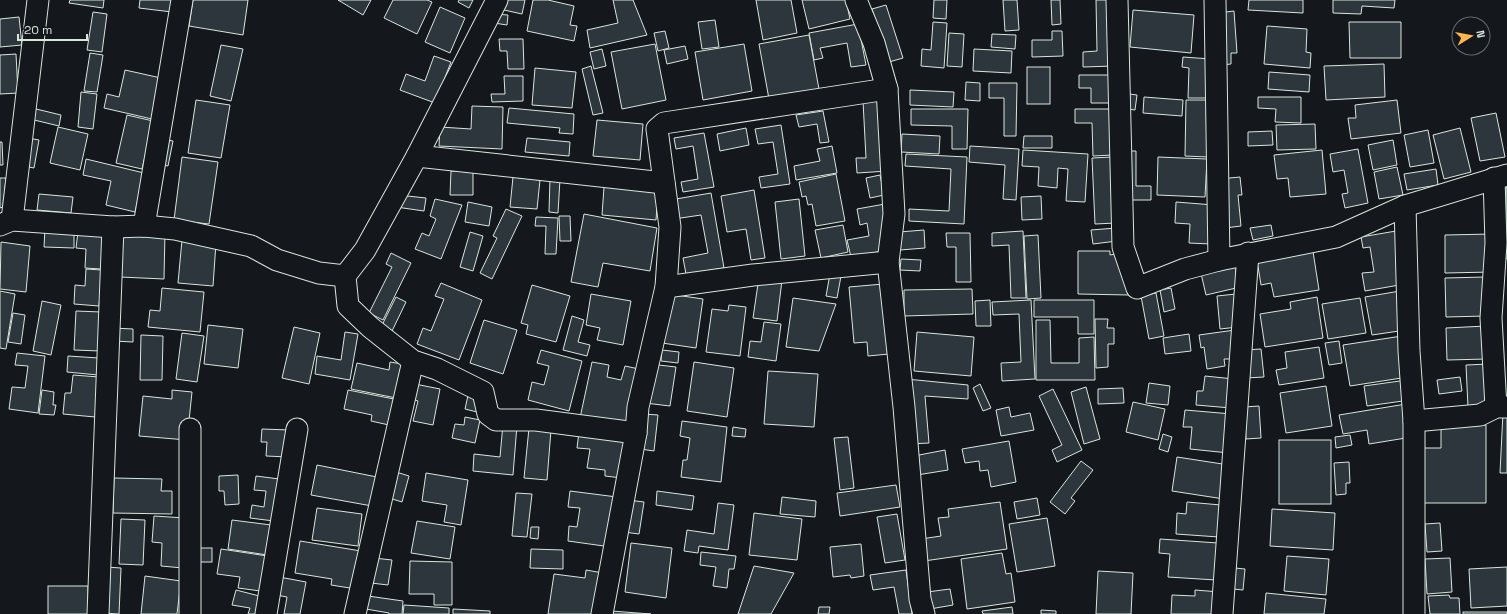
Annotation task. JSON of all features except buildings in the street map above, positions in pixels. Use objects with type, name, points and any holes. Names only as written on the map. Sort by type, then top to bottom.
[{"type":"street","points":[[38,0],[6,222],[113,227],[144,226],[175,229],[251,246],[277,260],[319,273],[346,276]]},
{"type":"street","points":[[144,226],[182,0]]},
{"type":"street","points":[[497,0],[417,156],[365,250],[346,276],[348,306],[370,327],[413,361],[437,369],[482,392],[488,414],[496,420],[536,420],[636,433]]},
{"type":"street","points":[[856,0],[874,43],[887,89],[894,214],[888,262],[904,408],[920,599],[924,614]]},
{"type":"street","points":[[1117,0],[1123,246],[1137,288],[1185,269],[1219,260],[1248,253],[1336,237],[1404,206],[1501,177],[1491,318],[1502,407],[1480,415],[1414,421]]},
{"type":"street","points":[[1215,0],[1219,260]]},
{"type":"street","points":[[602,614],[636,433],[638,407],[666,287],[670,227],[657,129],[664,124],[887,89]]},
{"type":"street","points":[[417,156],[664,183]]},
{"type":"street","points":[[1404,206],[1409,351],[1414,421],[1414,614]]},
{"type":"street","points":[[98,614],[113,227]]},
{"type":"street","points":[[1222,614],[1248,253]]},
{"type":"street","points":[[666,287],[753,275],[888,262]]},
{"type":"street","points":[[355,614],[413,361]]},
{"type":"street","points":[[266,614],[297,428]]},
{"type":"street","points":[[190,429],[190,614]]}]
